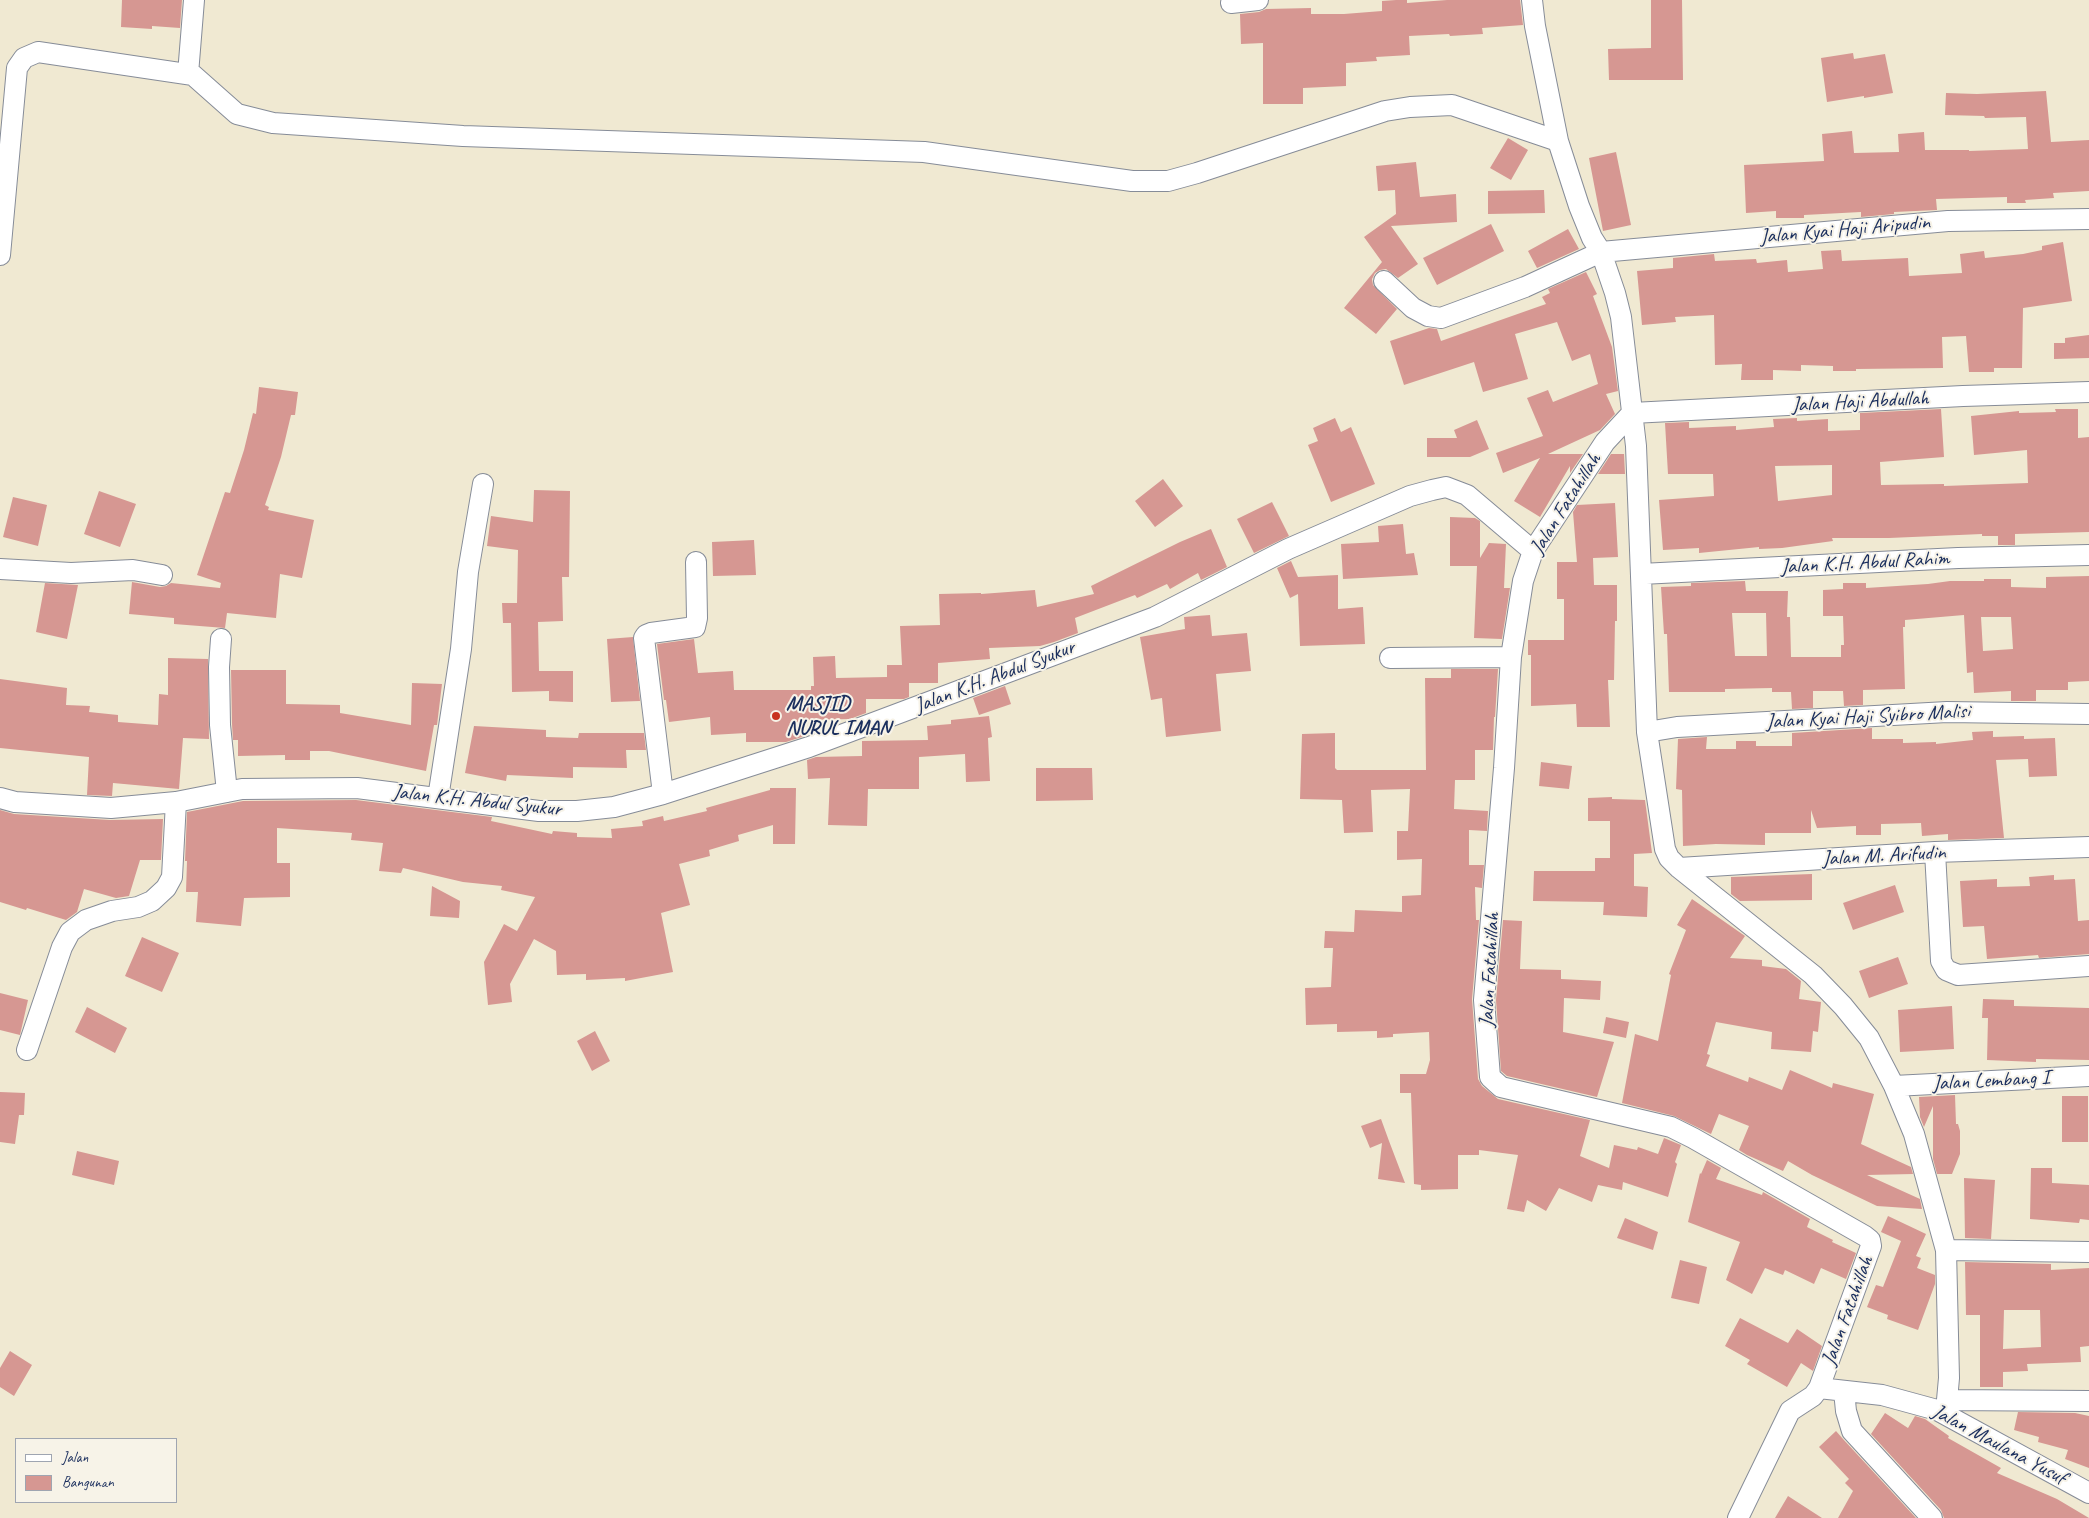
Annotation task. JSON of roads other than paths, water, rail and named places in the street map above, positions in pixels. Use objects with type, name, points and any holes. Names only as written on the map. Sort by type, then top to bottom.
[{"type":"street","points":[[188,74],[194,0]]},
{"type":"street","points":[[1231,3],[1258,0]]},
{"type":"street","points":[[1532,0],[1535,26],[1558,141],[1579,206],[1592,238],[1601,252],[1621,317],[1636,446],[1647,732],[1664,849],[1669,858],[1679,868],[1813,975],[1843,1006],[1869,1038],[1894,1086],[1914,1134],[1946,1250],[1949,1378],[1946,1406],[2089,1401]]},
{"type":"street","points":[[0,255],[17,68],[24,58],[38,52],[193,75],[237,114],[273,122],[463,136],[924,152],[1132,180],[1168,180],[1197,173],[1385,111],[1410,107],[1452,106],[1558,141]]},
{"type":"street","name":"Jalan Kyai Haji Aripudin","points":[[1384,281],[1413,308],[1428,316],[1441,318],[1525,287],[1601,252],[1948,221],[2089,219]]},
{"type":"street","name":"Jalan Haji Abdullah","points":[[1632,413],[1963,396],[2089,392]]},
{"type":"street","name":"Jalan Fatahillah","points":[[1632,413],[1605,442],[1533,551],[1523,581],[1510,657],[1504,768],[1484,1000],[1490,1076],[1501,1087],[1671,1127],[1870,1240],[1871,1246],[1868,1259],[1819,1388]]},
{"type":"street","points":[[438,798],[461,649],[468,572],[483,484]]},
{"type":"street","name":"Jalan K.H. Abdul Syukur","points":[[0,798],[15,802],[103,808],[176,802],[242,789],[357,788],[539,812],[614,807],[663,794],[809,747],[1155,617],[1288,549],[1410,496],[1446,487],[1467,495],[1533,551]]},
{"type":"street","name":"Jalan K.H. Abdul Rahim","points":[[1641,574],[1949,558],[2089,555]]},
{"type":"street","points":[[663,794],[644,638],[651,633],[694,627],[697,618],[696,562]]},
{"type":"street","points":[[0,569],[71,573],[133,570],[162,575]]},
{"type":"street","points":[[221,638],[219,667],[220,725],[227,792]]},
{"type":"street","points":[[1390,658],[1510,657]]},
{"type":"street","name":"Jalan Kyai Haji Syibro Malisi","points":[[1647,732],[1676,727],[1947,712],[2089,714]]},
{"type":"street","points":[[28,1050],[62,948],[70,932],[86,920],[112,910],[138,907],[152,901],[166,888],[172,877],[176,802]]},
{"type":"street","name":"Jalan M. Arifudin","points":[[1679,868],[1935,852],[2089,846]]},
{"type":"street","points":[[1935,852],[1941,961],[1946,970],[1958,975],[2089,966]]},
{"type":"street","name":"Jalan Lembang I","points":[[1894,1086],[2089,1076]]},
{"type":"street","points":[[1946,1250],[2089,1252]]},
{"type":"street","points":[[1738,1518],[1790,1410],[1813,1396],[1819,1388]]},
{"type":"street","name":"Jalan Maulana Yusuf","points":[[1819,1388],[1882,1395],[1946,1406],[2089,1493]]},
{"type":"street","points":[[1844,1391],[1846,1411],[1852,1431],[1932,1518]]},
{"type":"place","name":"MASJID NURUL IMAN","points":[[776,716]]}]
